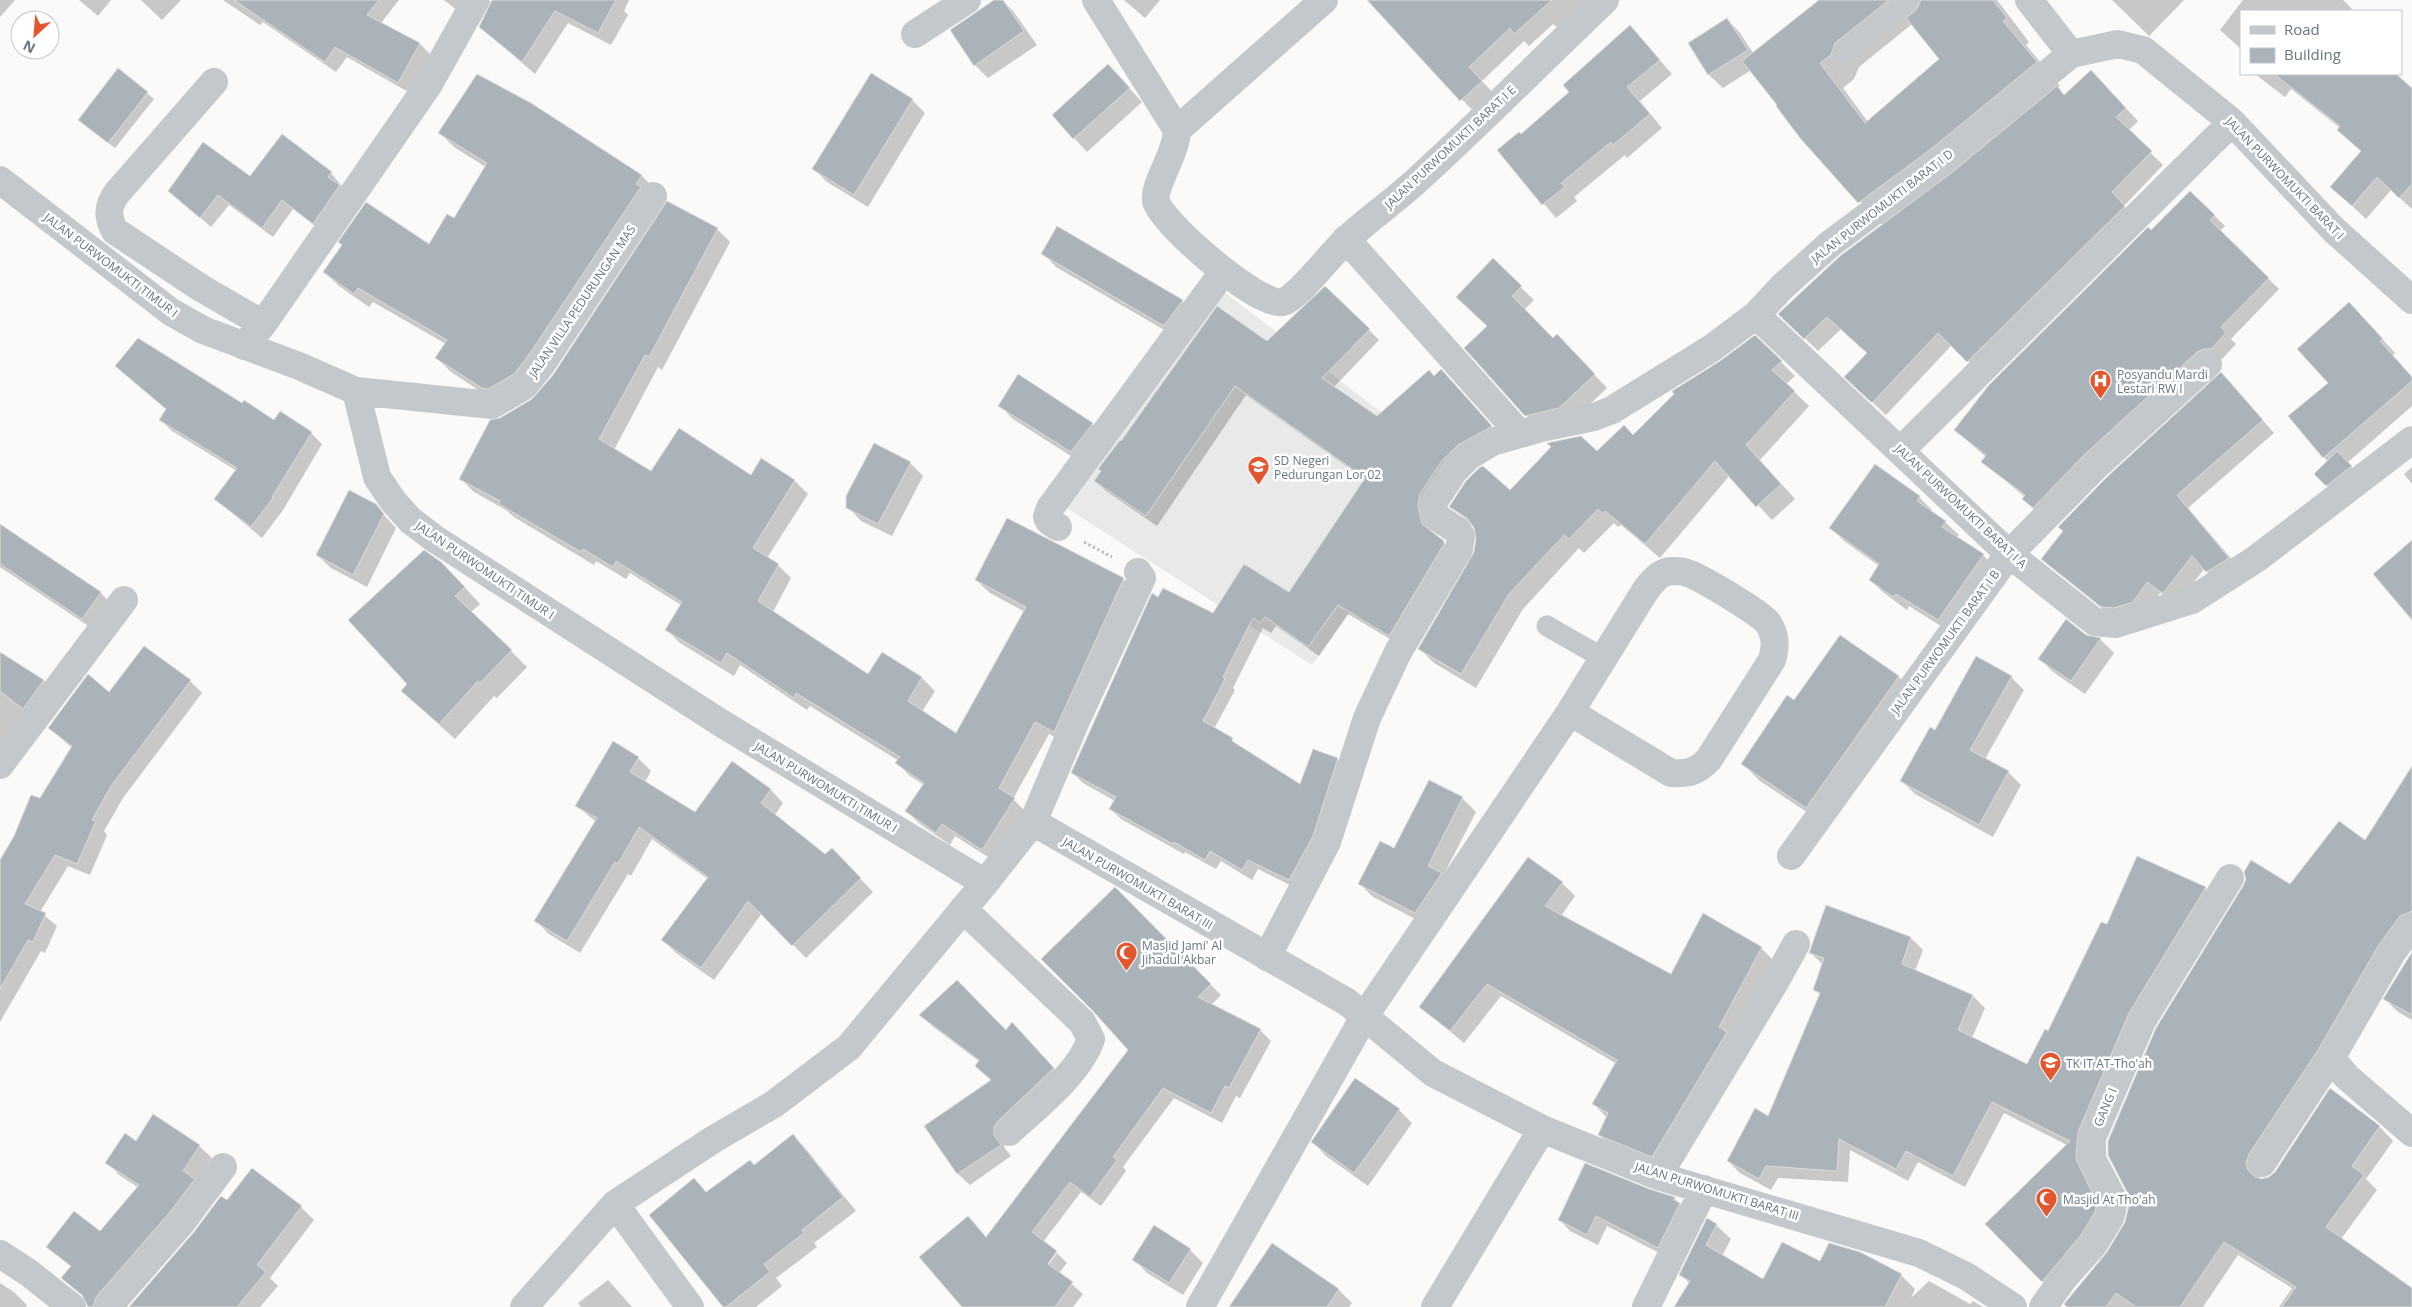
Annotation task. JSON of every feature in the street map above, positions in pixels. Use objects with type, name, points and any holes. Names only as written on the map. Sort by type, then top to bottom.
[{"type":"street","points":[[244,346],[263,324],[429,84],[476,0]]},
{"type":"street","points":[[915,34],[967,0]]},
{"type":"street","points":[[1058,527],[1049,521],[1047,517],[1050,508],[1224,272],[1172,224],[1156,201],[1158,187],[1177,142],[1177,130],[1096,0]]},
{"type":"street","points":[[1177,130],[1324,0]]},
{"type":"street","name":"JALAN PURWOMUKTI BARAT I E","points":[[1224,272],[1269,301],[1280,303],[1292,297],[1346,239],[1413,184],[1605,0]]},
{"type":"street","points":[[2029,0],[2071,54]]},
{"type":"street","name":"JALAN PURWOMUKTI BARAT I","points":[[2071,54],[2118,44],[2144,50],[2232,122],[2334,230],[2412,300]]},
{"type":"street","name":"JALAN PURWOMUKTI BARAT I D","points":[[1267,957],[1327,842],[1367,718],[1394,659],[1459,549],[1461,536],[1458,531],[1435,516],[1432,510],[1436,495],[1454,471],[1469,456],[1492,442],[1594,417],[1612,410],[1712,348],[1756,315],[1782,287],[1830,244],[1941,161],[2071,54]]},
{"type":"street","points":[[214,82],[117,193],[110,205],[109,220],[115,231],[201,288],[263,324]]},
{"type":"street","points":[[1900,451],[2232,122]]},
{"type":"street","name":"JALAN PURWOMUKTI TIMUR I","points":[[0,180],[171,312],[203,330],[299,366],[356,390],[377,477],[393,501],[410,520],[435,539],[614,655],[985,883]]},
{"type":"street","name":"JALAN VILLA PEDURUNGAN MAS","points":[[356,390],[492,405],[524,386],[541,365],[653,196]]},
{"type":"street","points":[[1346,239],[1520,434]]},
{"type":"street","name":"JALAN PURWOMUKTI BARAT I A","points":[[1756,315],[2008,554],[2095,622],[2116,624],[2192,600],[2248,564],[2412,440]]},
{"type":"street","name":"JALAN PURWOMUKTI BARAT I B","points":[[1791,856],[2008,554],[2102,460],[2208,364]]},
{"type":"street","points":[[1200,1307],[1364,1017],[1570,712],[1647,588],[1658,576],[1672,571],[1687,573],[1720,590],[1767,621],[1776,646],[1772,660],[1709,760],[1699,770],[1687,774],[1671,773],[1570,712]]},
{"type":"street","points":[[524,1307],[615,1204],[714,1139],[774,1104],[848,1047],[985,883],[1032,822],[1142,578],[1138,572]]},
{"type":"street","points":[[0,765],[124,600]]},
{"type":"street","name":"JALAN PURWOMUKTI BARAT III","points":[[1032,822],[1347,1002],[1433,1073],[1542,1128],[1658,1176],[1920,1253],[1966,1276],[2013,1307]]},
{"type":"street","name":"GANG I","points":[[2042,1307],[2063,1279],[2094,1244],[2110,1218],[2114,1201],[2092,1159],[2092,1138],[2142,1021],[2230,878]]},
{"type":"street","points":[[963,909],[1082,1022],[1091,1039],[1086,1052],[1061,1083],[1010,1132]]},
{"type":"street","points":[[2262,1163],[2332,1058],[2393,951],[2412,926]]},
{"type":"street","points":[[1658,1176],[1796,944]]},
{"type":"street","points":[[2332,1058],[2347,1077],[2412,1133]]},
{"type":"street","points":[[1435,1307],[1542,1128]]},
{"type":"street","points":[[108,1307],[182,1222],[224,1168]]},
{"type":"street","points":[[1646,1307],[1704,1189]]},
{"type":"street","points":[[615,1204],[690,1307]]},
{"type":"street","points":[[0,1254],[29,1273],[72,1307]]},
{"type":"lane","points":[[1843,53],[1909,0]]},
{"type":"lane","points":[[1547,626],[1603,658]]},
{"type":"path","points":[[1058,527],[1138,572]]},
{"type":"shaded area","name":"SD Negeri Pedurungan Lor 02","points":[[1219,288],[1449,464],[1363,595],[1312,665],[1065,507]]},
{"type":"building","points":[[234,0],[379,0],[367,15],[420,43],[398,83],[335,47],[325,62]]},
{"type":"building","points":[[492,0],[616,0],[598,33],[555,11],[522,62],[479,27]]},
{"type":"building","points":[[994,0],[1003,0],[1024,31],[974,66],[950,30]]},
{"type":"building","points":[[1367,0],[1552,0],[1514,34],[1510,28],[1469,67],[1482,81],[1460,101]]},
{"type":"building","points":[[1819,0],[1889,0],[1835,43],[1831,55],[1820,63],[1865,123],[1939,59],[1906,18],[1917,9],[1921,0],[1993,0],[2007,18],[2003,21],[2037,62],[1931,149],[1858,203],[1800,138],[1742,61]]},
{"type":"building","points":[[1727,18],[1748,50],[1708,75],[1688,43]]},
{"type":"building","points":[[1630,25],[1660,60],[1627,87],[1650,114],[1613,145],[1611,142],[1561,183],[1565,187],[1542,205],[1497,150],[1519,132],[1521,134],[1569,92],[1563,85]]},
{"type":"building","points":[[1108,64],[1130,88],[1073,139],[1052,115]]},
{"type":"building","points":[[118,68],[148,92],[108,143],[78,120]]},
{"type":"building","points":[[2091,70],[2126,108],[2116,117],[2152,151],[2112,192],[2125,206],[1967,362],[1938,333],[1872,403],[1844,377],[1867,353],[1827,317],[1804,339],[1778,314],[1840,256],[1950,174],[2057,86],[2064,95]]},
{"type":"building","points":[[871,73],[913,99],[854,195],[812,169]]},
{"type":"building","points":[[477,74],[531,103],[642,175],[636,184],[641,187],[528,356],[514,374],[488,389],[482,388],[435,358],[447,340],[358,288],[354,294],[323,272],[342,245],[338,242],[366,202],[429,244],[447,214],[454,218],[487,163],[438,133]]},
{"type":"building","points":[[2275,75],[2397,75],[2412,88],[2412,184],[2399,198],[2377,177],[2352,206],[2330,187],[2361,151],[2337,130],[2340,126]]},
{"type":"building","points":[[282,134],[332,172],[328,177],[340,185],[313,224],[282,200],[262,228],[218,195],[200,218],[168,191],[203,142],[250,176]]},
{"type":"building","points":[[2190,191],[2215,215],[2210,220],[2269,278],[2221,327],[2226,333],[2211,349],[2197,352],[2085,454],[2033,508],[2022,499],[2025,495],[1981,462],[1986,455],[1954,430],[1989,385],[2148,227],[2151,230]]},
{"type":"building","points":[[667,201],[718,228],[649,357],[645,355],[599,439],[651,471],[679,428],[751,475],[761,458],[795,480],[753,548],[779,564],[758,601],[868,674],[882,652],[922,677],[908,701],[956,733],[1026,607],[975,580],[1007,518],[1124,578],[1054,732],[1035,722],[999,788],[1015,798],[982,850],[942,824],[936,833],[905,811],[924,783],[895,763],[900,757],[796,693],[794,698],[727,653],[721,663],[665,630],[682,602],[616,561],[613,567],[583,549],[581,552],[499,504],[500,501],[459,479],[490,420],[500,418],[532,399],[553,375]]},
{"type":"building","points":[[1057,226],[1183,300],[1164,326],[1041,254]]},
{"type":"building","points":[[1493,258],[1522,286],[1512,296],[1553,338],[1557,334],[1595,374],[1559,408],[1525,416],[1464,348],[1487,326],[1456,297]]},
{"type":"building","points":[[1325,286],[1370,329],[1322,378],[1377,416],[1429,370],[1434,376],[1441,369],[1492,426],[1458,445],[1441,462],[1420,494],[1418,505],[1422,524],[1444,541],[1444,544],[1389,636],[1338,605],[1308,647],[1265,617],[1260,623],[1253,618],[1203,721],[1233,738],[1232,741],[1300,784],[1313,749],[1338,758],[1313,836],[1289,880],[1248,860],[1242,870],[1210,851],[1205,860],[1109,809],[1116,797],[1071,773],[1152,593],[1158,597],[1163,588],[1213,613],[1244,564],[1289,592],[1365,478],[1235,386],[1146,516],[1094,481],[1101,471],[1098,469],[1121,441],[1217,306],[1267,341]]},
{"type":"building","points":[[2349,302],[2383,339],[2380,341],[2412,377],[2412,381],[2323,458],[2288,416],[2328,383],[2297,349]]},
{"type":"building","points":[[1755,335],[1782,361],[1772,370],[1795,391],[1746,445],[1781,484],[1756,507],[1715,461],[1645,544],[1605,511],[1603,514],[1598,509],[1569,539],[1564,535],[1509,594],[1461,674],[1418,649],[1474,552],[1476,538],[1474,528],[1467,518],[1449,507],[1466,481],[1479,468],[1483,466],[1510,490],[1551,447],[1547,443],[1581,436],[1597,451],[1624,425],[1633,435],[1674,394],[1672,391],[1720,361]]},
{"type":"building","points":[[138,338],[242,403],[244,400],[274,420],[280,411],[312,432],[273,498],[251,527],[214,499],[237,468],[159,420],[166,409],[115,366]]},
{"type":"building","points":[[2221,372],[2263,420],[2177,495],[2229,558],[2206,572],[2192,556],[2164,592],[2162,593],[2147,582],[2133,602],[2114,608],[2101,607],[2041,559],[2063,531],[2058,527],[2107,477]]},
{"type":"building","points":[[1018,374],[1093,423],[1071,452],[998,406]]},
{"type":"building","points":[[874,443],[911,462],[878,524],[846,508],[846,496]]},
{"type":"building","points":[[2337,451],[2352,466],[2326,486],[2314,474]]},
{"type":"building","points":[[1875,464],[1920,496],[1917,501],[1946,521],[1942,527],[1984,554],[1938,620],[1896,594],[1893,597],[1869,580],[1879,564],[1829,528]]},
{"type":"building","points":[[349,490],[376,504],[384,514],[353,575],[316,555]]},
{"type":"building","points":[[0,524],[101,592],[82,619],[0,564]]},
{"type":"building","points":[[2412,540],[2412,620],[2373,574]]},
{"type":"building","points":[[424,550],[441,562],[465,587],[455,596],[512,650],[480,683],[478,681],[439,724],[401,691],[407,684],[348,620]]},
{"type":"building","points":[[2066,619],[2086,635],[2101,638],[2071,681],[2038,659]]},
{"type":"building","points":[[1840,635],[1899,676],[1806,808],[1741,764],[1787,695],[1794,700]]},
{"type":"building","points":[[144,646],[191,680],[111,786],[92,820],[96,821],[77,864],[55,855],[25,904],[46,913],[33,942],[28,940],[0,989],[0,860],[14,836],[31,795],[40,798],[72,746],[48,728],[88,674],[109,692]]},
{"type":"building","points":[[0,652],[44,680],[23,709],[0,691]]},
{"type":"building","points":[[1976,656],[2012,676],[1970,750],[2009,771],[1979,825],[1900,781],[1930,727],[1935,730]]},
{"type":"building","points":[[613,741],[639,757],[630,772],[695,812],[732,761],[771,789],[761,803],[825,854],[832,848],[861,878],[792,946],[748,901],[701,968],[661,940],[708,877],[639,827],[618,864],[615,862],[567,941],[534,921],[597,818],[575,806]]},
{"type":"building","points":[[2412,766],[2412,911],[2400,916],[2380,943],[2318,1050],[2249,1154],[2246,1163],[2248,1170],[2254,1176],[2261,1179],[2269,1177],[2275,1172],[2330,1088],[2380,1126],[2352,1166],[2364,1175],[2326,1227],[2412,1288],[2412,1307],[2282,1307],[2296,1287],[2224,1242],[2180,1307],[2136,1307],[2116,1293],[2106,1307],[2067,1307],[2064,1304],[2107,1252],[2125,1222],[2129,1205],[2128,1194],[2108,1155],[2108,1141],[2156,1028],[2243,886],[2246,879],[2244,872],[2251,860],[2290,884],[2339,821],[2365,840]]},
{"type":"building","points":[[1429,780],[1463,797],[1428,866],[1442,873],[1415,913],[1358,884],[1380,841],[1394,848]]},
{"type":"building","points":[[2137,856],[2206,887],[2129,1013],[2078,1132],[2076,1159],[2097,1203],[2095,1212],[2081,1235],[2042,1282],[1985,1224],[2070,1141],[1992,1102],[1953,1176],[1906,1151],[1896,1169],[1839,1139],[1837,1171],[1766,1166],[1759,1179],[1727,1161],[1755,1108],[1768,1116],[1820,993],[1813,990],[1824,958],[1809,953],[1826,905],[1911,937],[1902,964],[1973,995],[1958,1030],[2027,1064],[2045,1029],[2048,1031],[2101,922],[2107,924]]},
{"type":"building","points":[[1528,857],[1563,882],[1545,906],[1671,974],[1703,913],[1762,947],[1719,1027],[1727,1032],[1652,1157],[1598,1135],[1608,1113],[1592,1104],[1617,1060],[1487,984],[1450,1031],[1419,1007]]},
{"type":"building","points":[[1115,887],[1211,984],[1198,997],[1261,1029],[1229,1088],[1225,1086],[1211,1113],[1163,1088],[1113,1157],[1117,1160],[1090,1197],[1070,1182],[1032,1232],[1057,1251],[1048,1264],[1073,1282],[1055,1307],[962,1307],[919,1257],[968,1216],[986,1237],[1128,1050],[1093,1011],[1041,959]]},
{"type":"building","points":[[2412,952],[2412,1015],[2383,999]]},
{"type":"building","points":[[957,980],[1006,1030],[1012,1022],[1054,1068],[998,1121],[994,1127],[994,1135],[1001,1145],[957,1174],[924,1126],[991,1080],[975,1066],[979,1060],[919,1015]]},
{"type":"building","points":[[1355,1078],[1400,1109],[1354,1173],[1311,1142]]},
{"type":"building","points":[[153,1114],[200,1145],[183,1171],[195,1179],[170,1212],[96,1297],[93,1307],[88,1307],[82,1295],[61,1278],[71,1266],[46,1247],[74,1211],[100,1231],[139,1185],[105,1163],[125,1133],[136,1141]]},
{"type":"building","points":[[793,1134],[843,1197],[802,1230],[804,1233],[764,1264],[770,1272],[726,1307],[723,1307],[649,1215],[694,1178],[706,1192],[750,1160],[754,1165]]},
{"type":"building","points":[[1585,1163],[1652,1190],[1675,1197],[1674,1200],[1680,1203],[1658,1248],[1596,1216],[1587,1235],[1558,1220]]},
{"type":"building","points":[[252,1168],[302,1206],[257,1265],[266,1272],[237,1307],[129,1307],[194,1232],[221,1196],[227,1200]]},
{"type":"building","points":[[1707,1218],[1717,1224],[1706,1245],[1763,1279],[1782,1242],[1820,1261],[1829,1243],[1860,1252],[1902,1274],[1885,1307],[1674,1307],[1690,1281],[1679,1275]]},
{"type":"building","points":[[1154,1225],[1191,1249],[1169,1283],[1132,1260]]},
{"type":"building","points":[[1272,1243],[1339,1289],[1327,1307],[1229,1307]]},
{"type":"place","name":"Posyandu Mardi Lestari RW I","points":[[2101,400]]},
{"type":"place","name":"SD Negeri Pedurungan Lor 02","points":[[1258,486]]},
{"type":"place","name":"Masjid Jami' Al Jihadul Akbar","points":[[1126,971]]},
{"type":"place","name":"TK IT AT-Tho'ah","points":[[2050,1082]]},
{"type":"place","name":"Masjid At Tho'ah","points":[[2047,1218]]}]
